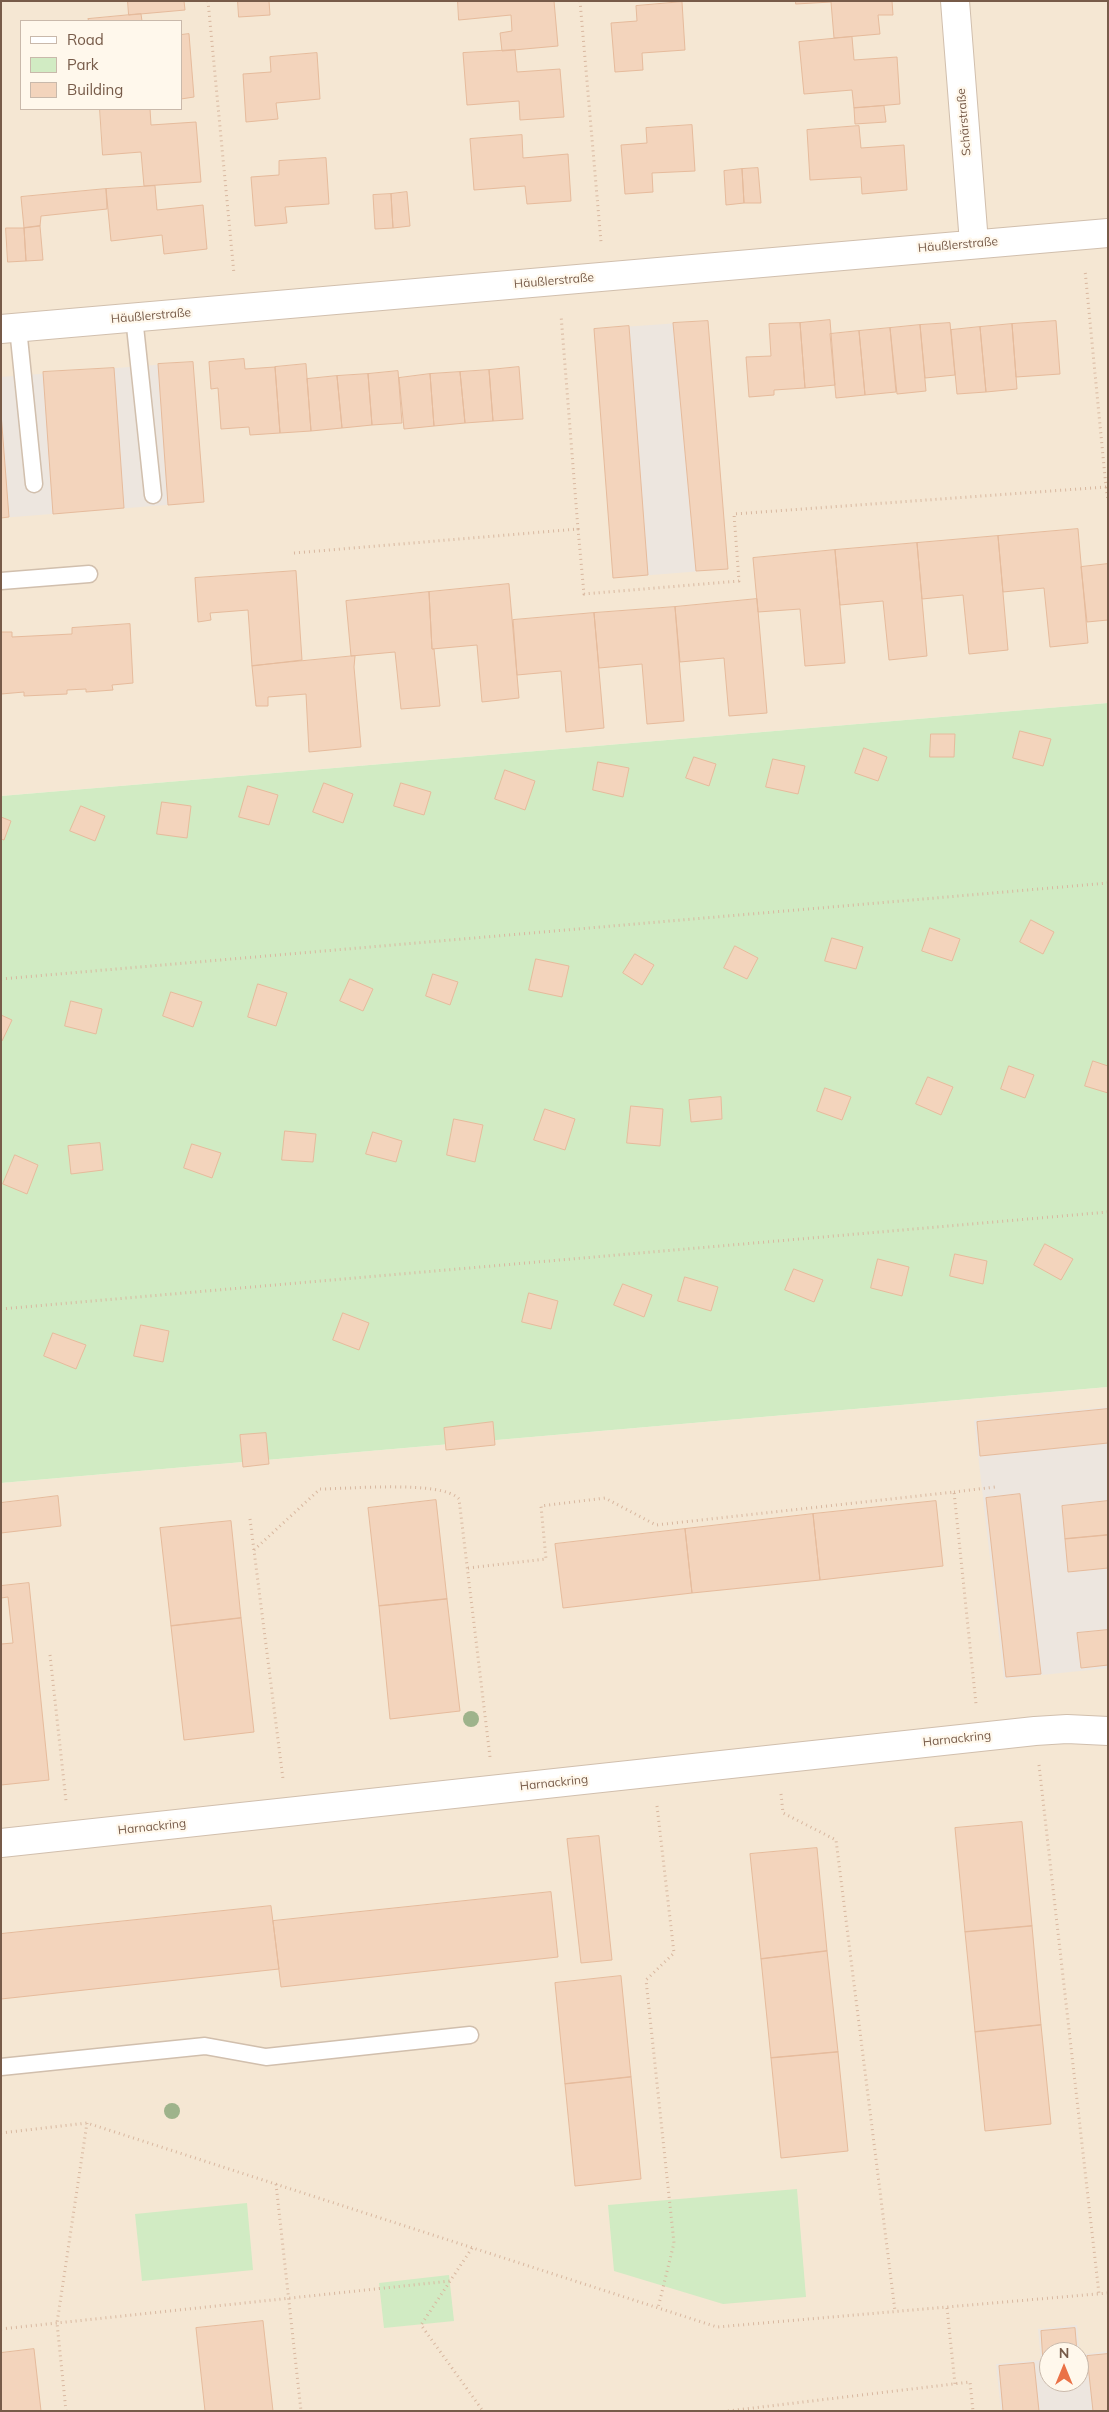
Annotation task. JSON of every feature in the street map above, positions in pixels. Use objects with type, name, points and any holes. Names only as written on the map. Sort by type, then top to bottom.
[{"type":"street","name":"Schärstraße","points":[[955,1],[974,243]]},
{"type":"street","name":"Häußlerstraße","points":[[10,329],[974,243],[1108,233]]},
{"type":"street","name":"Harnackring","points":[[1,1843],[1035,1731],[1067,1729],[1108,1731]]},
{"type":"lane","points":[[134,317],[154,495]]},
{"type":"lane","points":[[10,329],[34,484]]},
{"type":"lane","points":[[1,582],[89,574]]},
{"type":"lane","points":[[1,2067],[205,2046],[266,2057],[470,2034]]},
{"type":"path","points":[[208,1],[238,308]]},
{"type":"path","points":[[580,1],[604,277]]},
{"type":"path","points":[[1081,235],[1108,501]]},
{"type":"path","points":[[558,280],[584,594],[739,581],[734,514],[1106,487]]},
{"type":"path","points":[[294,553],[578,529]]},
{"type":"path","points":[[1,979],[1108,883]]},
{"type":"path","points":[[1,1309],[1108,1212]]},
{"type":"path","points":[[468,1568],[546,1559],[541,1506],[605,1498],[656,1525],[995,1487]]},
{"type":"path","points":[[254,1550],[320,1489],[435,1488],[451,1492],[460,1499],[494,1790]]},
{"type":"path","points":[[954,1492],[980,1737]]},
{"type":"path","points":[[250,1519],[287,1812]]},
{"type":"path","points":[[50,1655],[70,1836]]},
{"type":"path","points":[[1035,1731],[1099,2294]]},
{"type":"path","points":[[778,1759],[783,1813],[836,1840],[895,2312]]},
{"type":"path","points":[[653,1773],[674,1953],[646,1980],[674,2243],[658,2308]]},
{"type":"path","points":[[1,2133],[87,2123],[717,2327],[1108,2293]]},
{"type":"path","points":[[66,2411],[57,2323],[87,2123]]},
{"type":"path","points":[[276,2184],[301,2411]]},
{"type":"path","points":[[472,2248],[421,2325],[483,2411]]},
{"type":"path","points":[[1,2330],[450,2281]]},
{"type":"path","points":[[947,2308],[955,2384]]},
{"type":"path","points":[[728,2411],[970,2382],[973,2411]]},
{"type":"shaded area","points":[[1,1],[1108,1],[1108,703],[1,796]]},
{"type":"shaded area","points":[[708,321],[728,569],[613,578],[594,329]]},
{"type":"shaded area","points":[[193,362],[204,502],[1,518],[1,377]]},
{"type":"shaded area","points":[[1108,1387],[1108,2411],[1,2411],[1,1483]]},
{"type":"shaded area","points":[[1108,1407],[1108,1668],[1004,1679],[974,1420]]},
{"type":"shaded area","points":[[1077,2325],[1079,2342],[1039,2342],[1038,2329]]},
{"type":"shaded area","points":[[1108,2351],[1108,2411],[1001,2411],[996,2364],[1039,2360],[1039,2392],[1089,2392],[1089,2354]]},
{"type":"green space","points":[[1108,703],[1108,1387],[1,1483],[1,796]]},
{"type":"green space","points":[[797,2189],[806,2297],[723,2304],[614,2271],[608,2205]]},
{"type":"green space","points":[[247,2203],[253,2270],[142,2281],[135,2214]]},
{"type":"green space","points":[[449,2275],[454,2321],[384,2328],[379,2283]]},
{"type":"building","points":[[128,1],[184,1],[185,10],[129,15]]},
{"type":"building","points":[[238,1],[269,1],[270,15],[239,17]]},
{"type":"building","points":[[458,1],[554,1],[558,46],[502,51],[500,33],[512,31],[511,15],[459,20]]},
{"type":"building","points":[[796,1],[892,1],[893,15],[878,15],[880,34],[834,38],[831,2],[796,4]]},
{"type":"building","points":[[682,2],[685,50],[642,53],[643,70],[615,72],[611,23],[637,21],[636,6]]},
{"type":"building","points":[[141,14],[142,20],[88,20]]},
{"type":"building","points":[[189,34],[194,97],[182,99],[182,35]]},
{"type":"building","points":[[852,37],[854,60],[897,57],[900,104],[854,108],[852,90],[804,94],[799,42]]},
{"type":"building","points":[[515,50],[517,72],[560,69],[564,117],[520,120],[519,101],[467,105],[463,53]]},
{"type":"building","points":[[317,53],[320,99],[276,103],[278,119],[246,122],[243,74],[271,72],[270,57]]},
{"type":"building","points":[[884,106],[886,122],[855,124],[854,108]]},
{"type":"building","points":[[100,110],[150,110],[151,125],[196,122],[201,182],[144,186],[141,152],[103,155]]},
{"type":"building","points":[[692,125],[695,171],[652,173],[653,192],[625,194],[621,145],[647,143],[646,128]]},
{"type":"building","points":[[859,126],[861,148],[904,145],[907,190],[862,194],[861,177],[810,180],[807,130]]},
{"type":"building","points":[[522,135],[523,158],[568,154],[571,201],[527,204],[525,186],[474,190],[470,139]]},
{"type":"building","points":[[326,158],[329,204],[285,207],[287,223],[255,226],[251,177],[279,175],[279,161]]},
{"type":"building","points":[[758,168],[761,203],[744,203],[742,169]]},
{"type":"building","points":[[742,169],[744,203],[726,205],[724,171]]},
{"type":"building","points":[[155,186],[157,210],[203,205],[207,249],[164,254],[162,235],[111,241],[106,189]]},
{"type":"building","points":[[106,189],[107,209],[41,216],[40,226],[24,228],[21,197]]},
{"type":"building","points":[[407,192],[410,226],[393,228],[391,194]]},
{"type":"building","points":[[391,194],[393,228],[375,229],[373,195]]},
{"type":"building","points":[[40,226],[43,260],[26,261],[24,228]]},
{"type":"building","points":[[6,228],[24,228],[26,261],[8,262]]},
{"type":"building","points":[[830,320],[835,385],[805,388],[800,323]]},
{"type":"building","points":[[708,321],[728,569],[696,571],[673,323]]},
{"type":"building","points":[[1056,321],[1060,374],[1016,377],[1012,324]]},
{"type":"building","points":[[800,323],[805,388],[774,390],[774,395],[749,397],[746,357],[771,356],[769,324]]},
{"type":"building","points":[[950,323],[955,375],[925,378],[920,325]]},
{"type":"building","points":[[1012,324],[1017,389],[986,392],[980,327]]},
{"type":"building","points":[[920,325],[926,391],[897,394],[890,328]]},
{"type":"building","points":[[629,326],[648,575],[613,578],[594,329]]},
{"type":"building","points":[[980,327],[986,392],[957,394],[951,330]]},
{"type":"building","points":[[890,328],[896,392],[865,395],[859,331]]},
{"type":"building","points":[[859,331],[865,395],[836,398],[830,334]]},
{"type":"building","points":[[244,359],[245,369],[275,367],[280,433],[250,435],[249,427],[221,429],[218,388],[211,389],[209,362]]},
{"type":"building","points":[[193,362],[204,502],[168,505],[158,364]]},
{"type":"building","points":[[306,364],[311,431],[280,433],[275,367]]},
{"type":"building","points":[[519,367],[523,419],[493,421],[489,370]]},
{"type":"building","points":[[114,368],[124,508],[53,514],[43,372]]},
{"type":"building","points":[[489,370],[493,421],[465,423],[460,372]]},
{"type":"building","points":[[398,371],[402,423],[372,425],[368,374]]},
{"type":"building","points":[[460,372],[465,423],[434,426],[430,374]]},
{"type":"building","points":[[368,374],[372,425],[342,428],[337,376]]},
{"type":"building","points":[[430,374],[434,426],[404,429],[399,378]]},
{"type":"building","points":[[337,376],[342,428],[311,431],[307,379]]},
{"type":"building","points":[[1,413],[9,517],[1,518]]},
{"type":"building","points":[[1078,529],[1088,643],[1050,647],[1044,588],[1003,592],[998,536]]},
{"type":"building","points":[[998,536],[1008,650],[969,654],[963,595],[922,599],[917,543]]},
{"type":"building","points":[[917,543],[927,656],[889,660],[883,601],[840,605],[835,550]]},
{"type":"building","points":[[835,550],[845,663],[805,666],[800,609],[758,612],[753,558]]},
{"type":"building","points":[[1108,564],[1108,620],[1087,622],[1081,567]]},
{"type":"building","points":[[296,571],[302,660],[252,666],[248,610],[210,613],[211,620],[198,622],[195,578]]},
{"type":"building","points":[[509,584],[519,698],[482,702],[477,645],[432,649],[429,592]]},
{"type":"building","points":[[429,592],[432,649],[434,649],[440,706],[401,709],[395,652],[351,656],[346,601]]},
{"type":"building","points":[[757,599],[767,713],[729,716],[724,658],[680,662],[675,607]]},
{"type":"building","points":[[675,607],[684,721],[647,724],[642,664],[599,668],[594,613]]},
{"type":"building","points":[[594,613],[604,728],[566,732],[561,671],[517,675],[513,620]]},
{"type":"building","points":[[130,624],[133,683],[112,685],[113,690],[86,692],[86,689],[67,690],[67,694],[24,696],[24,692],[1,694],[1,632],[12,632],[12,637],[72,634],[72,628]]},
{"type":"building","points":[[355,656],[354,667],[361,747],[309,752],[306,694],[268,697],[268,706],[256,706],[252,666]]},
{"type":"building","points":[[1020,731],[1051,739],[1043,766],[1013,758]]},
{"type":"building","points":[[931,734],[955,734],[954,757],[930,757]]},
{"type":"building","points":[[864,748],[887,757],[878,781],[855,773]]},
{"type":"building","points":[[694,757],[716,764],[709,786],[686,778]]},
{"type":"building","points":[[773,759],[805,766],[798,794],[766,787]]},
{"type":"building","points":[[598,762],[629,768],[623,797],[593,790]]},
{"type":"building","points":[[505,770],[535,781],[525,810],[495,799]]},
{"type":"building","points":[[324,783],[353,794],[343,823],[313,812]]},
{"type":"building","points":[[401,783],[431,792],[424,815],[394,806]]},
{"type":"building","points":[[248,786],[278,795],[269,825],[239,817]]},
{"type":"building","points":[[162,802],[191,806],[187,838],[157,834]]},
{"type":"building","points":[[81,806],[105,816],[95,841],[70,831]]},
{"type":"building","points":[[1,817],[11,821],[4,840],[1,839]]},
{"type":"building","points":[[1031,920],[1054,932],[1043,954],[1020,942]]},
{"type":"building","points":[[930,928],[960,939],[952,961],[922,951]]},
{"type":"building","points":[[832,938],[863,947],[856,969],[825,961]]},
{"type":"building","points":[[735,946],[758,958],[747,979],[724,968]]},
{"type":"building","points":[[635,954],[654,965],[642,985],[623,973]]},
{"type":"building","points":[[536,959],[569,966],[562,997],[529,990]]},
{"type":"building","points":[[433,974],[458,982],[450,1005],[426,996]]},
{"type":"building","points":[[350,979],[373,989],[363,1011],[340,1001]]},
{"type":"building","points":[[258,984],[287,993],[276,1026],[248,1017]]},
{"type":"building","points":[[171,992],[202,1002],[193,1027],[163,1016]]},
{"type":"building","points":[[71,1001],[102,1009],[96,1034],[65,1026]]},
{"type":"building","points":[[1,1015],[12,1020],[2,1041],[1,1041]]},
{"type":"building","points":[[1093,1061],[1108,1066],[1108,1093],[1085,1086]]},
{"type":"building","points":[[1009,1066],[1034,1075],[1025,1098],[1001,1089]]},
{"type":"building","points":[[928,1077],[953,1087],[941,1115],[916,1104]]},
{"type":"building","points":[[825,1088],[851,1097],[842,1120],[817,1111]]},
{"type":"building","points":[[721,1097],[722,1119],[691,1122],[689,1100]]},
{"type":"building","points":[[631,1106],[663,1109],[660,1146],[627,1143]]},
{"type":"building","points":[[545,1109],[575,1119],[565,1150],[534,1140]]},
{"type":"building","points":[[454,1119],[483,1125],[475,1162],[447,1155]]},
{"type":"building","points":[[285,1131],[316,1134],[313,1162],[282,1160]]},
{"type":"building","points":[[373,1132],[402,1141],[396,1162],[366,1154]]},
{"type":"building","points":[[100,1143],[103,1170],[71,1174],[68,1146]]},
{"type":"building","points":[[192,1144],[221,1153],[212,1178],[184,1168]]},
{"type":"building","points":[[15,1155],[38,1165],[27,1194],[3,1184]]},
{"type":"building","points":[[1045,1244],[1073,1259],[1061,1280],[1034,1265]]},
{"type":"building","points":[[955,1254],[987,1261],[983,1284],[950,1276]]},
{"type":"building","points":[[878,1259],[909,1267],[902,1296],[871,1288]]},
{"type":"building","points":[[794,1269],[823,1280],[814,1302],[785,1290]]},
{"type":"building","points":[[685,1277],[718,1287],[711,1311],[678,1301]]},
{"type":"building","points":[[623,1284],[652,1295],[644,1317],[614,1305]]},
{"type":"building","points":[[529,1293],[558,1301],[551,1329],[522,1322]]},
{"type":"building","points":[[343,1313],[369,1323],[359,1350],[333,1340]]},
{"type":"building","points":[[141,1325],[169,1331],[163,1362],[134,1356]]},
{"type":"building","points":[[53,1333],[86,1345],[76,1369],[44,1356]]},
{"type":"building","points":[[1108,1409],[1108,1443],[980,1456],[977,1422]]},
{"type":"building","points":[[493,1422],[495,1445],[446,1450],[444,1428]]},
{"type":"building","points":[[266,1433],[269,1464],[243,1467],[240,1435]]},
{"type":"building","points":[[1020,1494],[1041,1674],[1006,1677],[986,1498]]},
{"type":"building","points":[[58,1496],[61,1526],[1,1533],[1,1503]]},
{"type":"building","points":[[436,1500],[447,1599],[379,1606],[368,1508]]},
{"type":"building","points":[[936,1501],[943,1566],[820,1580],[813,1514]]},
{"type":"building","points":[[1108,1501],[1108,1535],[1065,1539],[1062,1506]]},
{"type":"building","points":[[813,1514],[820,1580],[692,1593],[685,1529]]},
{"type":"building","points":[[231,1521],[241,1618],[171,1626],[160,1528]]},
{"type":"building","points":[[685,1529],[692,1593],[563,1608],[555,1544]]},
{"type":"building","points":[[1108,1535],[1108,1568],[1068,1572],[1065,1539]]},
{"type":"building","points":[[29,1583],[49,1780],[1,1785],[1,1644],[13,1643],[8,1597],[1,1598],[1,1586]]},
{"type":"building","points":[[447,1599],[460,1711],[390,1719],[379,1606]]},
{"type":"building","points":[[241,1618],[254,1732],[184,1740],[171,1626]]},
{"type":"building","points":[[1108,1630],[1108,1665],[1081,1668],[1077,1633]]},
{"type":"building","points":[[1022,1822],[1032,1926],[965,1932],[955,1828]]},
{"type":"building","points":[[599,1836],[612,1960],[581,1963],[567,1839]]},
{"type":"building","points":[[817,1848],[827,1951],[761,1959],[750,1854]]},
{"type":"building","points":[[551,1892],[558,1957],[281,1987],[273,1921]]},
{"type":"building","points":[[271,1906],[279,1969],[1,1999],[1,1934]]},
{"type":"building","points":[[1032,1926],[1041,2025],[975,2032],[965,1932]]},
{"type":"building","points":[[827,1951],[838,2052],[771,2058],[761,1959]]},
{"type":"building","points":[[621,1976],[631,2077],[565,2084],[555,1983]]},
{"type":"building","points":[[1041,2025],[1051,2124],[985,2131],[975,2032]]},
{"type":"building","points":[[838,2052],[848,2151],[781,2158],[771,2058]]},
{"type":"building","points":[[631,2077],[641,2179],[575,2186],[565,2084]]},
{"type":"building","points":[[263,2321],[273,2411],[205,2411],[196,2328]]},
{"type":"building","points":[[1075,2328],[1076,2342],[1042,2342],[1041,2331]]},
{"type":"building","points":[[34,2349],[41,2411],[1,2411],[1,2353]]},
{"type":"building","points":[[1108,2354],[1108,2411],[1093,2411],[1089,2356]]},
{"type":"building","points":[[1034,2363],[1039,2411],[1003,2411],[999,2366]]}]
